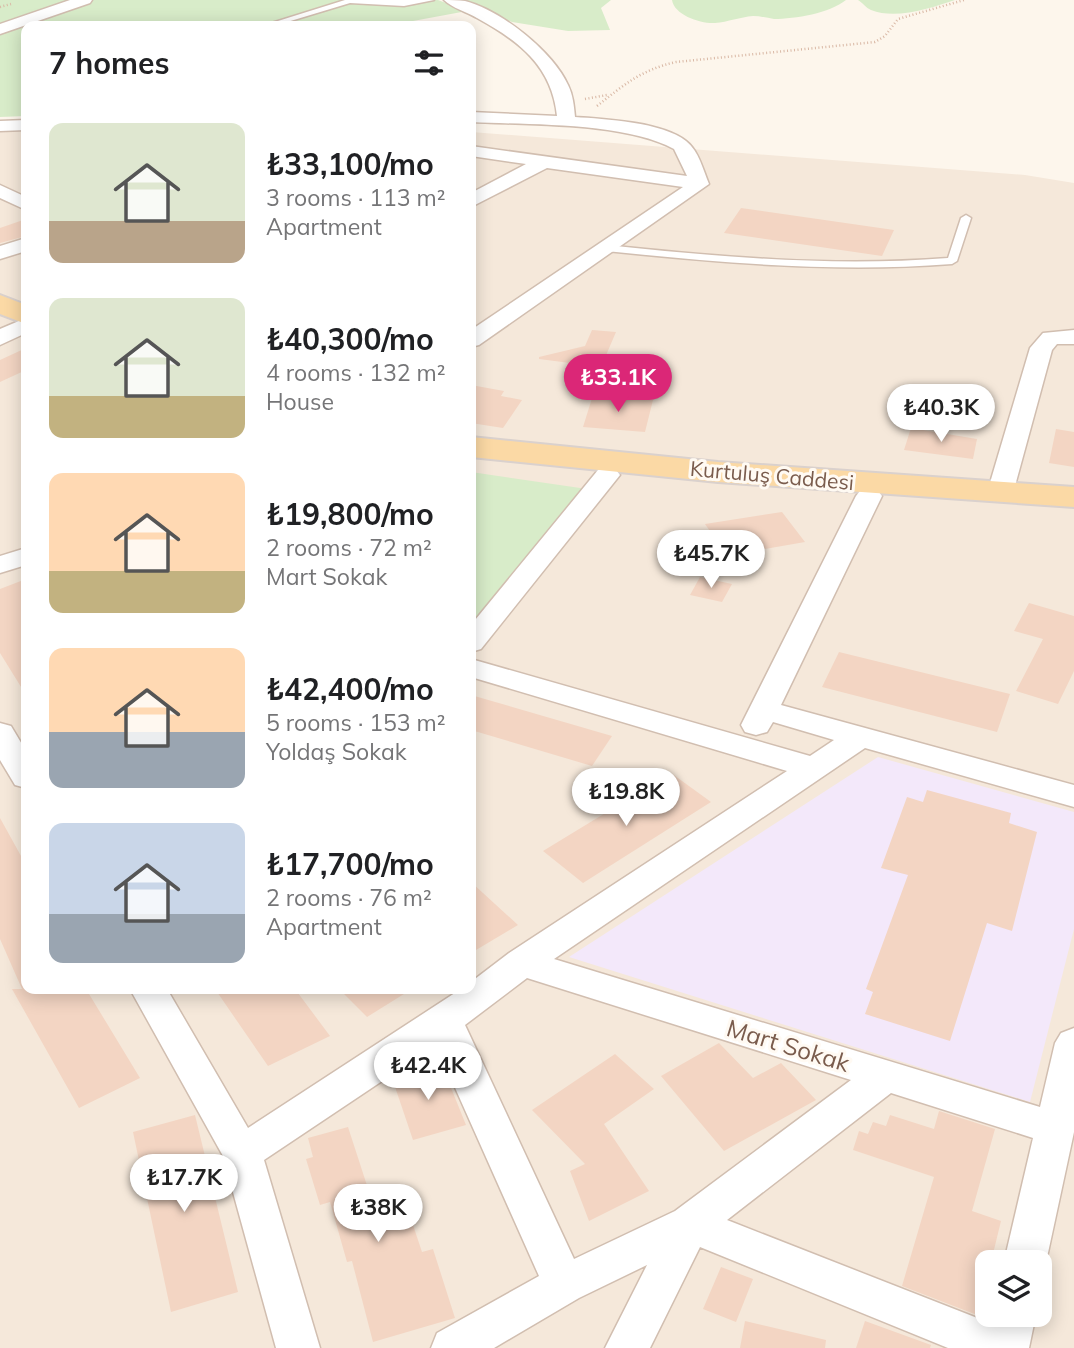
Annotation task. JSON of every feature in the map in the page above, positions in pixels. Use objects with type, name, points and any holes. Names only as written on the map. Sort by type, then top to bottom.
[{"type":"main road","points":[[0,288],[21,298]]},
{"type":"main road","points":[[0,303],[21,314]]},
{"type":"main road","name":"Kurtuluş Caddesi","points":[[476,448],[718,472],[1074,497]]},
{"type":"main road","name":"Kurtuluş Caddesi","points":[[476,461],[607,475],[1074,509]]},
{"type":"street","points":[[23,21],[85,0]]},
{"type":"street","points":[[451,0],[499,24],[548,67],[558,81],[567,123]]},
{"type":"street","points":[[0,29],[21,22]]},
{"type":"street","points":[[476,117],[567,123],[656,135],[678,143],[700,184]]},
{"type":"street","points":[[0,127],[21,125]]},
{"type":"street","points":[[0,143],[21,142]]},
{"type":"street","points":[[476,152],[700,184]]},
{"type":"street","points":[[476,198],[544,162]]},
{"type":"street","points":[[476,337],[700,184]]},
{"type":"street","points":[[0,191],[21,202]]},
{"type":"street","points":[[0,254],[21,246]]},
{"type":"street","points":[[0,338],[21,328]]},
{"type":"street","points":[[1000,493],[1041,348],[1051,338],[1074,337]]},
{"type":"street","points":[[476,637],[607,475]]},
{"type":"street","points":[[744,747],[869,496]]},
{"type":"street","points":[[0,565],[21,558]]},
{"type":"street","points":[[476,669],[815,768]]},
{"type":"street","points":[[764,710],[1074,796]]},
{"type":"street","points":[[0,733],[21,769]]},
{"type":"street","points":[[242,1153],[444,1021],[522,963],[860,737]]},
{"type":"street","name":"Mart Sokak","points":[[522,963],[1054,1128]]},
{"type":"street","points":[[151,994],[242,1153],[298,1348]]},
{"type":"street","points":[[444,1021],[564,1284]]},
{"type":"street","points":[[1029,1250],[1074,1043]]},
{"type":"street","points":[[453,1348],[564,1284],[690,1224],[885,1076]]},
{"type":"street","points":[[627,1348],[690,1224]]},
{"type":"street","points":[[690,1224],[1000,1348]]},
{"type":"street","points":[[1007,1348],[1011,1327]]},
{"type":"lane","points":[[283,21],[350,1],[404,4],[430,0]]},
{"type":"lane","points":[[606,248],[746,263],[890,267],[952,261],[966,218]]},
{"type":"path","points":[[586,125],[593,110],[604,99],[635,76],[651,68],[688,61],[875,42],[886,36],[898,19],[964,0]]},
{"type":"shaded area","points":[[0,124],[21,124],[21,994],[476,994],[476,132],[1025,175],[1074,183],[1074,1348],[0,1348]]},
{"type":"shaded area","points":[[878,757],[1074,812],[1074,929],[1030,1102],[569,957]]},
{"type":"green space","points":[[0,0],[73,0],[0,25]]},
{"type":"green space","points":[[93,0],[438,0],[467,11],[413,21],[34,21]]},
{"type":"green space","points":[[461,0],[611,0],[601,8],[610,30],[568,31],[512,22]]},
{"type":"green space","points":[[672,0],[846,0],[822,12],[802,16],[774,19],[753,16],[715,23],[689,18],[678,10]]},
{"type":"green space","points":[[858,0],[955,0],[913,12],[891,14],[871,10]]},
{"type":"green space","points":[[21,26],[21,116],[0,117],[0,33]]},
{"type":"green space","points":[[476,473],[587,489],[476,627]]},
{"type":"building","points":[[741,208],[894,230],[882,256],[724,233]]},
{"type":"building","points":[[21,221],[21,237],[0,243],[0,228]]},
{"type":"building","points":[[592,330],[616,332],[601,367],[539,359],[585,346]]},
{"type":"building","points":[[21,350],[21,372],[0,382],[0,360]]},
{"type":"building","points":[[476,386],[504,391],[501,396],[522,400],[503,428],[476,424]]},
{"type":"building","points":[[593,395],[653,400],[645,432],[583,427]]},
{"type":"building","points":[[911,428],[977,439],[973,459],[904,450]]},
{"type":"building","points":[[1056,429],[1074,432],[1074,467],[1049,463]]},
{"type":"building","points":[[782,512],[805,542],[747,552],[738,572],[705,524]]},
{"type":"building","points":[[700,577],[732,584],[722,602],[690,595]]},
{"type":"building","points":[[21,581],[21,687],[0,653],[0,589]]},
{"type":"building","points":[[1029,603],[1074,616],[1074,671],[1058,704],[1016,691],[1043,639],[1014,631]]},
{"type":"building","points":[[839,652],[1010,694],[997,732],[822,687]]},
{"type":"building","points":[[476,696],[612,736],[592,766],[476,731]]},
{"type":"building","points":[[671,773],[711,802],[583,883],[543,851]]},
{"type":"building","points":[[927,790],[1011,813],[1009,823],[1037,832],[1012,931],[987,923],[950,1041],[865,1014],[873,992],[866,989],[908,875],[881,868],[907,797],[923,802]]},
{"type":"building","points":[[0,818],[21,856],[21,987],[0,939]]},
{"type":"building","points":[[476,887],[518,925],[476,950]]},
{"type":"building","points":[[12,989],[21,989],[21,994],[89,994],[140,1078],[79,1108]]},
{"type":"building","points":[[218,994],[299,994],[330,1036],[268,1066]]},
{"type":"building","points":[[344,994],[404,994],[367,1017]]},
{"type":"building","points":[[719,1043],[753,1078],[781,1063],[816,1100],[724,1151],[661,1076]]},
{"type":"building","points":[[615,1054],[654,1089],[604,1124],[649,1191],[589,1221],[570,1171],[585,1164],[532,1110]]},
{"type":"building","points":[[441,1063],[466,1125],[413,1140],[392,1078]]},
{"type":"building","points":[[939,1111],[995,1129],[972,1211],[1001,1221],[994,1250],[975,1250],[975,1314],[902,1286],[934,1177],[853,1150],[859,1131],[868,1134],[873,1122],[886,1126],[890,1115],[934,1129]]},
{"type":"building","points":[[195,1115],[238,1292],[171,1312],[133,1132]]},
{"type":"building","points":[[348,1127],[374,1207],[404,1198],[422,1252],[433,1249],[455,1318],[373,1342],[352,1261],[347,1262],[330,1202],[320,1205],[306,1159],[313,1157],[308,1138]]},
{"type":"building","points":[[721,1267],[753,1279],[736,1322],[703,1309]]},
{"type":"building","points":[[745,1321],[826,1340],[825,1348],[740,1348]]},
{"type":"building","points":[[865,1321],[931,1345],[930,1348],[856,1348]]}]
